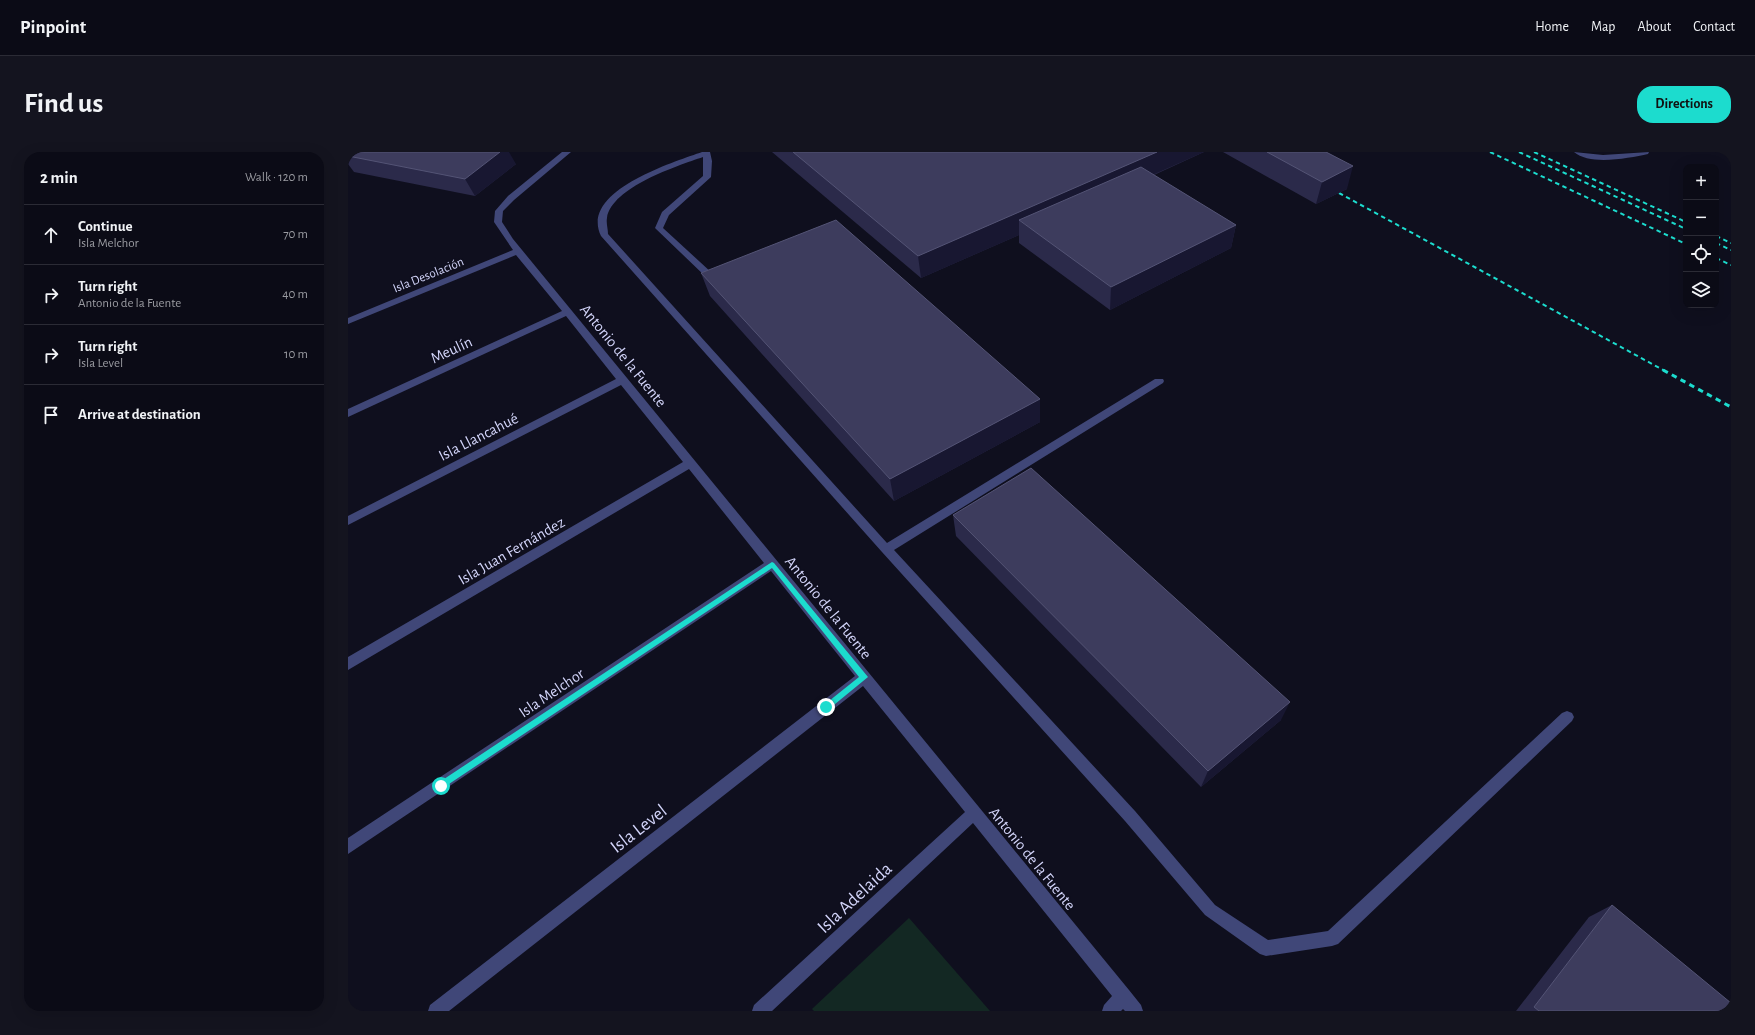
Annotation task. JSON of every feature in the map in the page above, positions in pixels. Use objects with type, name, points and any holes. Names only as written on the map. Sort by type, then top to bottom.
[{"type":"street","name":"Antonio de la Fuente","points":[[567,152],[512,198],[499,211],[498,222],[518,251],[567,312],[1135,1011]]},
{"type":"street","points":[[709,275],[659,228],[665,214],[707,177],[706,152],[642,179],[619,193],[610,201],[603,214],[601,226],[604,234],[886,548],[1130,816],[1210,910],[1266,948],[1332,938],[1567,717]]},
{"type":"street","points":[[1578,152],[1592,157],[1610,158],[1645,152]]},
{"type":"street","name":"Isla Desolación","points":[[348,321],[518,251]]},
{"type":"street","name":"Meulín","points":[[348,413],[567,312]]},
{"type":"street","name":"Isla Llancahué","points":[[348,522],[622,380]]},
{"type":"street","points":[[886,548],[1159,381]]},
{"type":"street","name":"Isla Juan Fernández","points":[[348,664],[690,463]]},
{"type":"street","name":"Isla Melchor","points":[[348,848],[772,564]]},
{"type":"street","name":"Isla Level","points":[[436,1011],[864,677]]},
{"type":"street","name":"Isla Adelaida","points":[[760,1011],[974,813]]},
{"type":"street","points":[[1110,1011],[1123,996]]},
{"type":"green space","points":[[909,918],[990,1011],[814,1011],[812,1009]]},
{"type":"building","points":[[348,152],[500,152],[465,179],[348,156]]},
{"type":"building","points":[[793,152],[1157,152],[918,256]]},
{"type":"building","points":[[1267,152],[1326,152],[1353,166],[1322,182]]},
{"type":"building","points":[[1141,167],[1236,225],[1111,287],[1019,220]]},
{"type":"building","points":[[836,220],[1040,399],[890,479],[701,273]]},
{"type":"building","points":[[1031,468],[1290,702],[1208,771],[953,515]]},
{"type":"building","points":[[1612,905],[1731,1003],[1731,1011],[1539,1011],[1534,1007]]},
{"type":"railway","points":[[1490,152],[1683,243]]},
{"type":"railway","points":[[1519,152],[1683,228]]},
{"type":"railway","points":[[1534,152],[1683,221]]},
{"type":"railway","points":[[1339,193],[1665,371]]},
{"type":"railway","points":[[1719,237],[1731,243]]},
{"type":"railway","points":[[1719,244],[1731,250]]},
{"type":"railway","points":[[1719,259],[1731,265]]},
{"type":"railway","points":[[1663,370],[1731,407]]},
{"type":"route","points":[[441,786],[772,564],[864,677],[826,707]]}]
